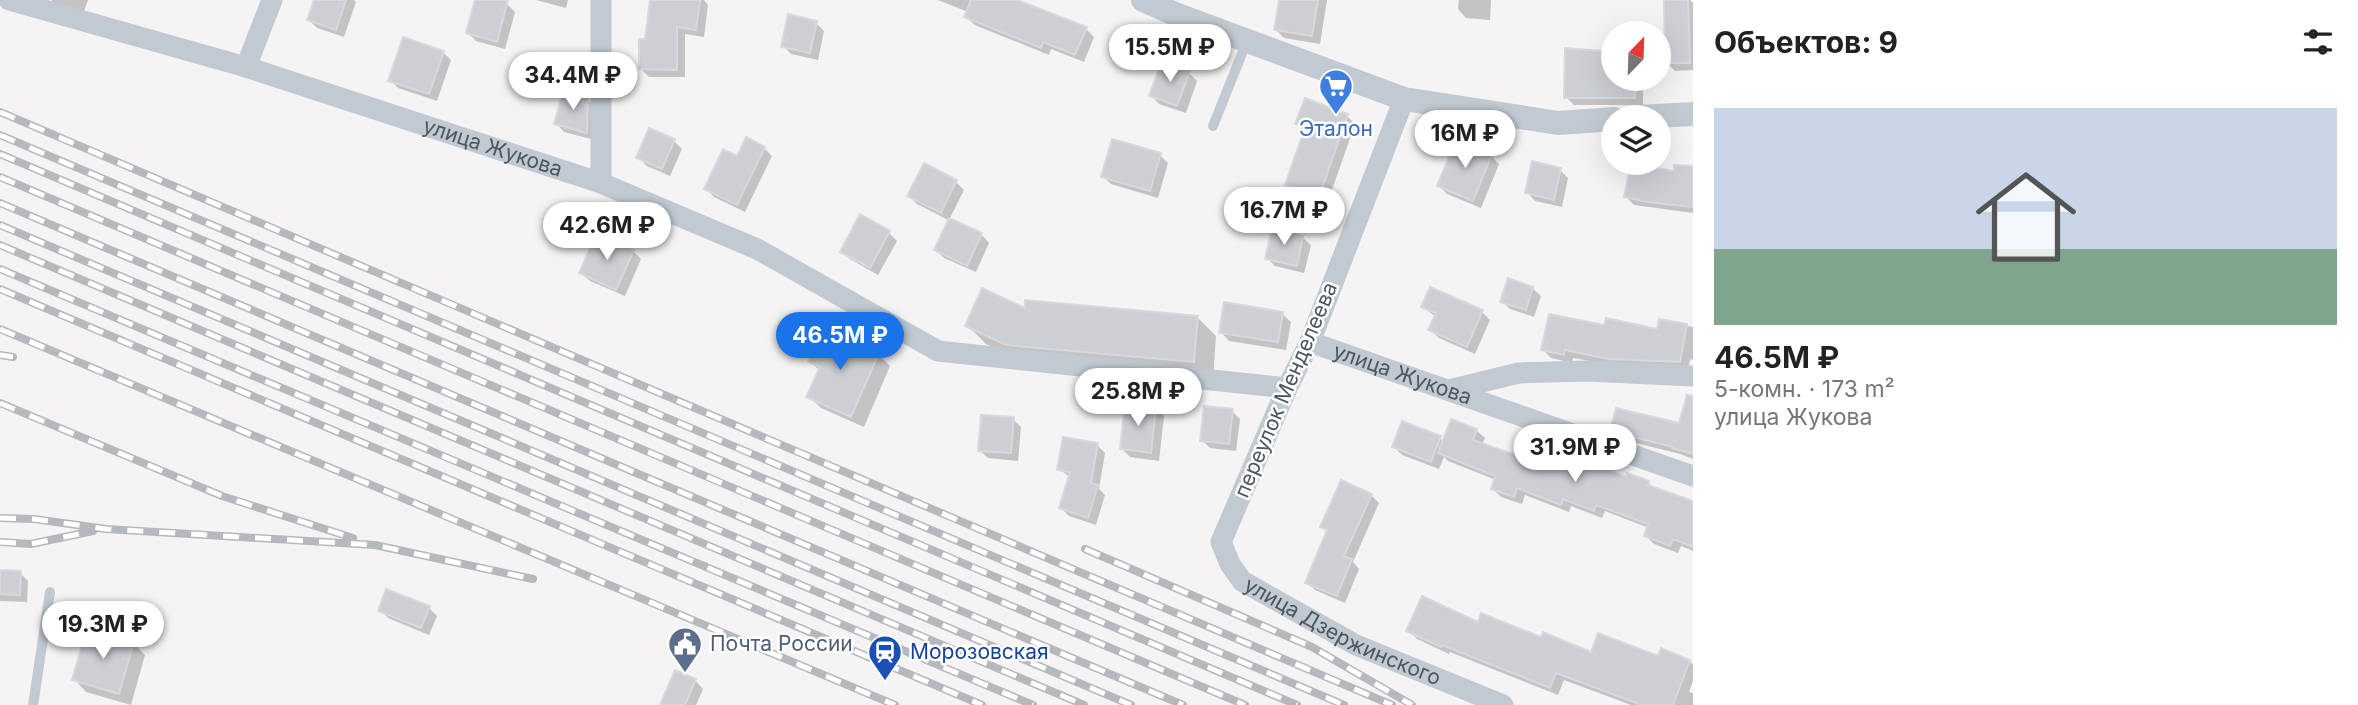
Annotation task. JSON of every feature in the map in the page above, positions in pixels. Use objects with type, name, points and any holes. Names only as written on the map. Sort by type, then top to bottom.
[{"type":"street","name":"улица Жукова","points":[[9,0],[246,67],[601,183],[757,249],[938,351],[1287,388]]},
{"type":"street","points":[[246,67],[272,0]]},
{"type":"street","points":[[600,0],[601,183]]},
{"type":"street","points":[[1143,0],[1175,15],[1404,99],[1558,123],[1601,120]]},
{"type":"street","name":"переулок Менделеева","points":[[1230,564],[1221,542],[1287,388],[1310,342],[1404,99]]},
{"type":"street","points":[[1671,115],[1693,114]]},
{"type":"street","name":"улица Жукова","points":[[1310,342],[1693,476]]},
{"type":"street","points":[[1449,390],[1519,373],[1587,371],[1693,376]]},
{"type":"street","name":"улица Дзержинского","points":[[1230,564],[1242,581],[1356,645],[1503,705]]},
{"type":"lane","points":[[1213,126],[1247,41]]},
{"type":"lane","points":[[33,705],[50,592]]},
{"type":"building","points":[[314,0],[346,0],[336,30],[307,20]]},
{"type":"building","points":[[475,0],[508,0],[497,42],[466,33]]},
{"type":"building","points":[[650,0],[700,0],[696,30],[677,27],[677,70],[639,69],[639,39],[645,39]]},
{"type":"building","points":[[971,0],[1017,0],[1087,27],[1075,55],[1043,42],[1041,48],[964,17]]},
{"type":"building","points":[[1279,0],[1318,0],[1312,36],[1274,30]]},
{"type":"building","points":[[1664,0],[1688,0],[1690,63],[1671,63],[1671,21],[1664,21]]},
{"type":"building","points":[[788,14],[817,21],[810,53],[781,47]]},
{"type":"building","points":[[403,37],[444,51],[429,94],[388,81]]},
{"type":"building","points":[[1565,48],[1601,51],[1601,91],[1635,91],[1635,98],[1564,98]]},
{"type":"building","points":[[1162,61],[1190,71],[1177,106],[1149,96]]},
{"type":"building","points":[[563,91],[588,97],[587,133],[554,124]]},
{"type":"building","points":[[1305,98],[1348,114],[1319,197],[1285,185],[1305,128],[1295,124]]},
{"type":"building","points":[[649,128],[675,139],[662,169],[636,158]]},
{"type":"building","points":[[746,137],[765,147],[737,205],[704,189],[723,149],[737,156]]},
{"type":"building","points":[[1112,139],[1161,153],[1150,191],[1101,177]]},
{"type":"building","points":[[1456,140],[1492,154],[1473,201],[1437,186]]},
{"type":"building","points":[[1532,161],[1561,168],[1554,200],[1525,193]]},
{"type":"building","points":[[924,163],[957,180],[941,213],[907,196]]},
{"type":"building","points":[[1674,165],[1693,166],[1693,207],[1624,197],[1629,175],[1671,175]]},
{"type":"building","points":[[860,214],[890,231],[870,268],[840,252]]},
{"type":"building","points":[[949,218],[982,233],[967,266],[934,250]]},
{"type":"building","points":[[1272,228],[1303,236],[1297,266],[1265,259]]},
{"type":"building","points":[[597,233],[634,250],[616,290],[579,273]]},
{"type":"building","points":[[1508,278],[1533,287],[1526,310],[1500,302]]},
{"type":"building","points":[[1430,287],[1483,310],[1467,347],[1428,330],[1436,313],[1421,307]]},
{"type":"building","points":[[982,288],[1025,308],[1025,300],[1198,316],[1194,362],[1006,345],[965,326]]},
{"type":"building","points":[[1224,302],[1283,312],[1278,342],[1219,333]]},
{"type":"building","points":[[1549,314],[1604,325],[1606,318],[1657,329],[1659,319],[1687,324],[1680,362],[1609,359],[1565,350],[1564,355],[1541,350]]},
{"type":"building","points":[[823,328],[879,353],[851,417],[806,397],[820,367],[808,362]]},
{"type":"building","points":[[1687,395],[1693,396],[1693,454],[1610,431],[1616,408],[1679,423]]},
{"type":"building","points":[[1125,402],[1156,406],[1151,453],[1120,449]]},
{"type":"building","points":[[1204,406],[1233,409],[1229,444],[1200,441]]},
{"type":"building","points":[[981,415],[1014,417],[1011,453],[978,451]]},
{"type":"building","points":[[1451,419],[1477,429],[1473,440],[1541,464],[1547,445],[1626,477],[1627,473],[1649,481],[1648,485],[1693,501],[1693,547],[1673,539],[1670,546],[1644,536],[1648,524],[1596,505],[1594,511],[1563,499],[1561,505],[1517,488],[1514,497],[1491,489],[1495,476],[1438,453]]},
{"type":"building","points":[[1402,421],[1441,436],[1431,462],[1392,447]]},
{"type":"building","points":[[1063,437],[1098,443],[1091,483],[1098,485],[1088,518],[1059,508],[1070,472],[1057,470]]},
{"type":"building","points":[[1341,480],[1372,494],[1344,556],[1352,559],[1337,596],[1305,583],[1327,530],[1320,527]]},
{"type":"building","points":[[0,570],[21,571],[20,595],[0,594]]},
{"type":"building","points":[[386,589],[430,606],[421,628],[378,611]]},
{"type":"building","points":[[1422,596],[1478,622],[1481,613],[1541,637],[1543,632],[1591,652],[1598,633],[1658,656],[1661,648],[1690,660],[1673,705],[1642,705],[1556,673],[1550,688],[1406,631]]},
{"type":"building","points":[[87,628],[134,641],[119,694],[72,680]]},
{"type":"building","points":[[675,670],[696,679],[685,705],[660,705]]},
{"type":"railway","points":[[0,112],[1392,705]]},
{"type":"railway","points":[[0,135],[1344,705]]},
{"type":"railway","points":[[0,154],[1297,705]]},
{"type":"railway","points":[[0,177],[1245,705]]},
{"type":"railway","points":[[0,203],[1183,705]]},
{"type":"railway","points":[[0,225],[1131,705]]},
{"type":"railway","points":[[0,245],[1084,705]]},
{"type":"railway","points":[[0,269],[1033,705]]},
{"type":"railway","points":[[0,289],[982,705]]},
{"type":"railway","points":[[0,329],[895,705]]},
{"type":"railway","points":[[0,355],[13,357]]},
{"type":"railway","points":[[0,403],[222,496],[353,538]]},
{"type":"railway","points":[[0,518],[34,519],[106,529],[375,545],[533,579]]},
{"type":"railway","points":[[0,542],[31,544],[93,531]]},
{"type":"railway","points":[[1085,549],[1312,647],[1412,705]]},
{"type":"place","name":"Эталон","points":[[1336,116]]},
{"type":"place","name":"Почта России","points":[[685,674]]},
{"type":"place","name":"Морозовская","points":[[885,682]]}]
